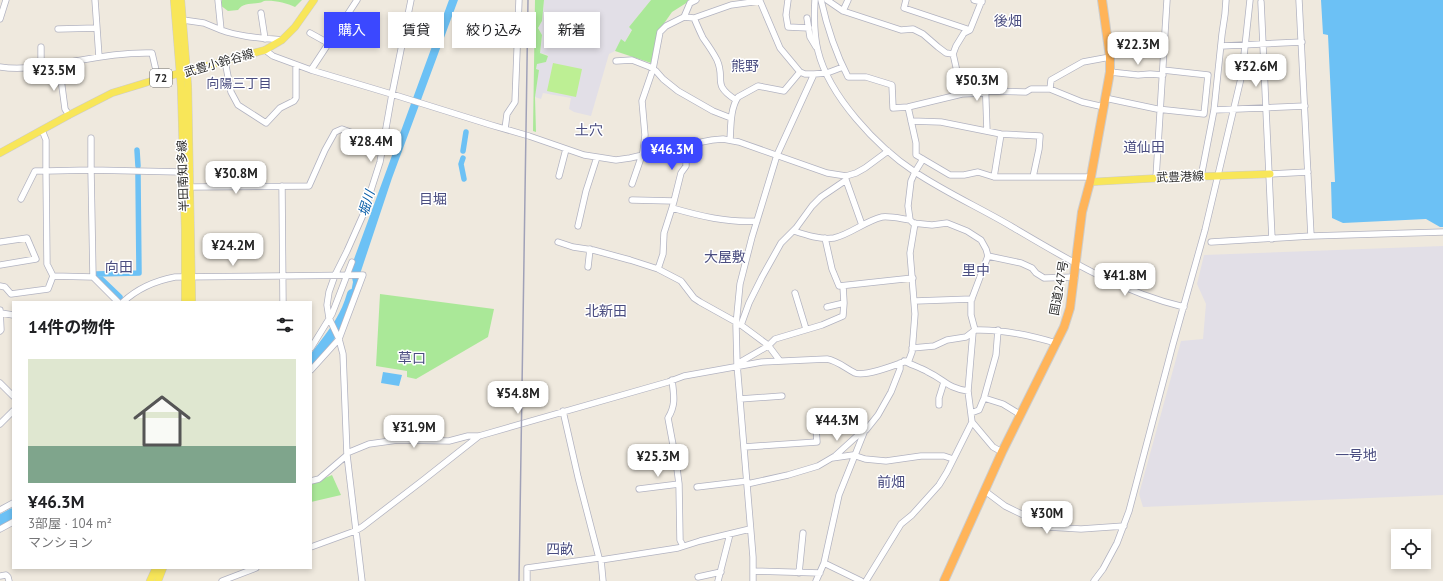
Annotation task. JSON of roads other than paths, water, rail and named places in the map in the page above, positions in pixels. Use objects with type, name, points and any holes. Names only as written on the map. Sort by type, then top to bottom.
[{"type":"highway","name":"国道247号","points":[[944,581],[1002,452],[1056,343],[1070,308],[1082,212],[1090,179],[1110,72],[1110,57],[1102,0]]},
{"type":"main road","points":[[174,0],[183,73]]},
{"type":"main road","points":[[181,0],[183,20],[183,73]]},
{"type":"main road","name":"武豊小鈴谷線","points":[[0,153],[69,115],[112,94],[158,79],[265,50],[282,40],[295,27],[314,0]]},
{"type":"main road","name":"半田南知多線","points":[[183,73],[182,172],[188,276],[192,301]]},
{"type":"main road","name":"半田南知多線","points":[[183,73],[190,187],[188,276],[185,301]]},
{"type":"main road","name":"武豊港線","points":[[1090,179],[1270,174]]},
{"type":"main road","points":[[150,581],[156,569]]},
{"type":"main road","points":[[158,581],[162,569]]},
{"type":"street","points":[[0,18],[6,0]]},
{"type":"street","points":[[95,0],[99,57]]},
{"type":"street","points":[[218,0],[221,30]]},
{"type":"street","points":[[349,12],[357,0]]},
{"type":"street","points":[[362,581],[347,454],[344,361],[340,339],[329,318],[327,299],[335,275],[363,215],[380,162],[410,0]]},
{"type":"street","points":[[505,129],[507,114],[515,102],[519,0]]},
{"type":"street","points":[[684,17],[690,3],[696,0]]},
{"type":"street","points":[[632,184],[642,155],[645,134],[642,104],[653,69],[660,32],[666,26],[684,17],[694,18],[731,5],[759,0],[780,48],[800,72],[805,74],[827,73],[843,67]]},
{"type":"street","points":[[788,0],[786,15],[788,27],[809,28]]},
{"type":"street","points":[[815,0],[814,19],[818,51]]},
{"type":"street","points":[[822,0],[825,19],[834,48],[848,77],[866,77],[892,85],[893,108],[908,107],[962,94],[985,92],[1026,92],[1031,89],[1050,89],[1082,102],[1104,107]]},
{"type":"street","points":[[827,0],[843,11],[901,30],[913,29],[923,34],[946,53],[953,54]]},
{"type":"street","points":[[843,11],[848,0]]},
{"type":"street","points":[[906,0],[904,8],[970,30]]},
{"type":"street","points":[[962,94],[953,54],[964,33],[970,30],[982,1],[974,0]]},
{"type":"street","points":[[1156,178],[1167,0]]},
{"type":"street","points":[[1201,177],[1214,110],[1226,0]]},
{"type":"street","points":[[1094,581],[1111,556],[1124,526],[1205,230],[1242,74],[1250,0]]},
{"type":"street","points":[[1299,0],[1311,236]]},
{"type":"street","points":[[1261,2],[1272,239]]},
{"type":"street","points":[[261,13],[265,39]]},
{"type":"street","points":[[694,18],[703,37],[717,60],[720,69],[721,85],[727,94],[736,100]]},
{"type":"street","points":[[825,19],[807,18],[810,37],[818,51],[827,73],[834,87],[854,116],[863,127],[888,151],[915,172],[1076,264],[1135,292],[1184,307]]},
{"type":"street","points":[[183,20],[204,22],[228,33],[282,40]]},
{"type":"street","points":[[58,29],[97,28]]},
{"type":"street","points":[[310,33],[324,41]]},
{"type":"street","points":[[1221,46],[1302,42]]},
{"type":"street","points":[[41,48],[41,67]]},
{"type":"street","points":[[312,70],[325,48]]},
{"type":"street","points":[[265,50],[273,56],[296,65],[529,136],[584,155],[616,160],[712,140],[730,140],[846,178]]},
{"type":"street","points":[[0,67],[41,67],[99,57],[136,53],[152,53],[158,79]]},
{"type":"street","points":[[1050,89],[1051,80],[1077,65],[1110,57]]},
{"type":"street","points":[[616,61],[632,60],[653,69],[678,92],[713,111],[731,118]]},
{"type":"street","points":[[225,61],[231,92],[238,105],[266,123],[280,108],[294,101],[296,98],[296,65]]},
{"type":"street","points":[[59,64],[65,109],[69,115]]},
{"type":"street","points":[[730,140],[731,118],[736,100],[758,86],[784,91],[800,72]]},
{"type":"street","points":[[1106,98],[1161,109],[1204,114],[1208,75],[1163,73],[1138,75],[1110,72]]},
{"type":"street","points":[[753,581],[754,571],[737,366],[738,324],[742,276],[777,155],[814,74]]},
{"type":"street","points":[[985,74],[987,131]]},
{"type":"street","points":[[1214,110],[1305,106]]},
{"type":"street","points":[[908,107],[916,143],[916,155],[950,176],[978,172],[994,177],[1090,179]]},
{"type":"street","points":[[911,121],[941,122],[1001,134],[1040,136],[1039,149],[1033,177]]},
{"type":"street","points":[[190,187],[309,186],[325,150],[335,132],[342,129],[383,144]]},
{"type":"street","points":[[0,286],[5,287],[11,294],[48,289],[53,276],[47,264],[46,140],[42,130]]},
{"type":"street","points":[[994,177],[1001,134]]},
{"type":"street","points":[[90,138],[93,277]]},
{"type":"street","points":[[658,269],[663,254],[664,233],[681,173],[686,166],[686,145]]},
{"type":"street","points":[[559,176],[566,149]]},
{"type":"street","points":[[738,324],[771,260],[782,243],[794,231],[812,206],[821,197],[846,178],[864,168],[888,151]]},
{"type":"street","points":[[578,226],[586,192],[597,157]]},
{"type":"street","points":[[312,481],[320,479],[347,454],[369,444],[398,440],[449,441],[468,436],[478,436],[695,374],[762,362],[827,359],[835,361],[859,373],[874,371],[909,360],[912,348],[915,301],[910,253],[913,221],[908,210],[908,202],[911,181],[923,159]]},
{"type":"street","points":[[21,199],[35,171],[91,170],[182,172]]},
{"type":"street","points":[[1270,174],[1308,172]]},
{"type":"street","points":[[846,178],[862,225]]},
{"type":"street","points":[[282,186],[283,301]]},
{"type":"street","points":[[632,200],[674,201]]},
{"type":"street","points":[[672,208],[729,222],[757,221]]},
{"type":"street","points":[[794,231],[806,235],[832,238],[884,217],[932,225],[947,223],[967,231],[982,240],[988,256],[972,299],[971,315],[974,331],[968,391],[972,422],[939,485],[912,515],[901,524],[866,581]]},
{"type":"street","points":[[1211,242],[1311,236],[1443,232]]},
{"type":"street","points":[[0,242],[27,238],[36,259],[0,265]]},
{"type":"street","points":[[825,238],[832,268],[839,286],[913,278]]},
{"type":"street","points":[[558,242],[573,247],[590,249],[630,260],[658,269],[681,281],[694,298],[738,324],[768,345],[780,362]]},
{"type":"street","points":[[588,267],[590,249]]},
{"type":"street","points":[[988,256],[1021,263],[1032,268],[1036,274],[1044,278],[1075,277]]},
{"type":"street","points":[[312,347],[332,314],[352,262]]},
{"type":"street","points":[[124,301],[131,294],[153,283],[174,277],[363,275],[340,339],[312,369]]},
{"type":"street","points":[[53,276],[93,277],[117,301]]},
{"type":"street","points":[[737,366],[775,339],[822,325],[842,316],[844,303],[843,286]]},
{"type":"street","points":[[795,293],[806,329]]},
{"type":"street","points":[[915,301],[972,299]]},
{"type":"street","points":[[826,306],[844,303]]},
{"type":"street","points":[[0,331],[2,330],[2,322],[0,312],[12,315]]},
{"type":"street","points":[[912,348],[934,346],[947,340],[966,337],[974,331],[998,330],[1028,335],[1056,343]]},
{"type":"street","points":[[971,413],[979,410],[984,398],[996,355],[998,330]]},
{"type":"street","points":[[902,362],[928,372],[949,386],[959,390],[968,391]]},
{"type":"street","points":[[696,487],[747,483],[788,475],[818,466],[835,456],[864,431],[884,406],[895,383],[902,362]]},
{"type":"street","points":[[672,380],[674,403],[673,410],[668,418],[679,484],[680,540],[683,546]]},
{"type":"street","points":[[939,405],[939,398],[944,382]]},
{"type":"street","points":[[0,383],[12,395]]},
{"type":"street","points":[[740,399],[779,396],[776,403]]},
{"type":"street","points":[[984,398],[1003,404],[1021,415]]},
{"type":"street","points":[[563,411],[578,477],[600,559],[603,581]]},
{"type":"street","points":[[0,424],[12,412]]},
{"type":"street","points":[[972,422],[993,447],[1002,452]]},
{"type":"street","points":[[744,447],[817,442],[816,428],[836,427],[864,431]]},
{"type":"street","points":[[816,581],[824,563],[839,495],[864,431]]},
{"type":"street","points":[[312,547],[356,531],[478,436]]},
{"type":"street","points":[[830,458],[855,455],[865,459],[886,461],[920,456],[944,456],[953,459]]},
{"type":"street","points":[[639,489],[679,484]]},
{"type":"street","points":[[985,490],[1005,506],[1048,526],[1081,529],[1124,526]]},
{"type":"street","points":[[0,510],[12,504]]},
{"type":"street","points":[[0,529],[12,523]]},
{"type":"street","points":[[526,581],[527,568],[600,559],[683,546],[750,530]]},
{"type":"street","points":[[799,572],[803,533]]},
{"type":"street","points":[[718,581],[730,534]]},
{"type":"street","points":[[824,563],[861,581]]},
{"type":"street","points":[[222,581],[253,569]]},
{"type":"street","points":[[754,571],[820,573]]},
{"type":"street","points":[[698,577],[721,572]]},
{"type":"street","points":[[0,576],[8,576],[9,581]]},
{"type":"water","points":[[449,0],[458,0],[454,12],[452,12],[452,16],[444,38],[444,14]]},
{"type":"water","points":[[1321,0],[1443,0],[1443,227],[1440,227],[1426,219],[1343,223],[1332,218],[1331,182],[1335,182],[1328,35],[1323,34]]},
{"type":"water","points":[[431,48],[440,48],[392,178],[347,313],[353,282],[350,270]]},
{"type":"water","points":[[383,372],[402,375],[399,386],[381,383]]},
{"type":"waterway","points":[[463,151],[466,132]]},
{"type":"waterway","points":[[137,150],[138,166]]},
{"type":"waterway","points":[[463,158],[461,164],[464,179]]},
{"type":"waterway","points":[[120,297],[96,274],[139,273],[138,175]]},
{"type":"waterway","name":"堀川","points":[[312,361],[340,322],[352,294]]},
{"type":"waterway","name":"堀川","points":[[0,520],[12,514]]},
{"type":"railway","points":[[519,581],[528,0]]},
{"type":"district","name":"後畑","points":[[1008,21]]},
{"type":"district","name":"熊野","points":[[745,66]]},
{"type":"district","name":"向陽三丁目","points":[[239,83]]},
{"type":"district","name":"土穴","points":[[589,130]]},
{"type":"district","name":"道仙田","points":[[1144,147]]},
{"type":"district","name":"目堀","points":[[433,199]]},
{"type":"district","name":"大屋敷","points":[[725,257]]},
{"type":"district","name":"向田","points":[[119,267]]},
{"type":"district","name":"里中","points":[[976,270]]},
{"type":"district","name":"北新田","points":[[606,311]]},
{"type":"district","name":"草口","points":[[412,358]]},
{"type":"district","name":"一号地","points":[[1356,455]]},
{"type":"district","name":"前畑","points":[[891,482]]},
{"type":"district","name":"四畝","points":[[560,549]]}]
